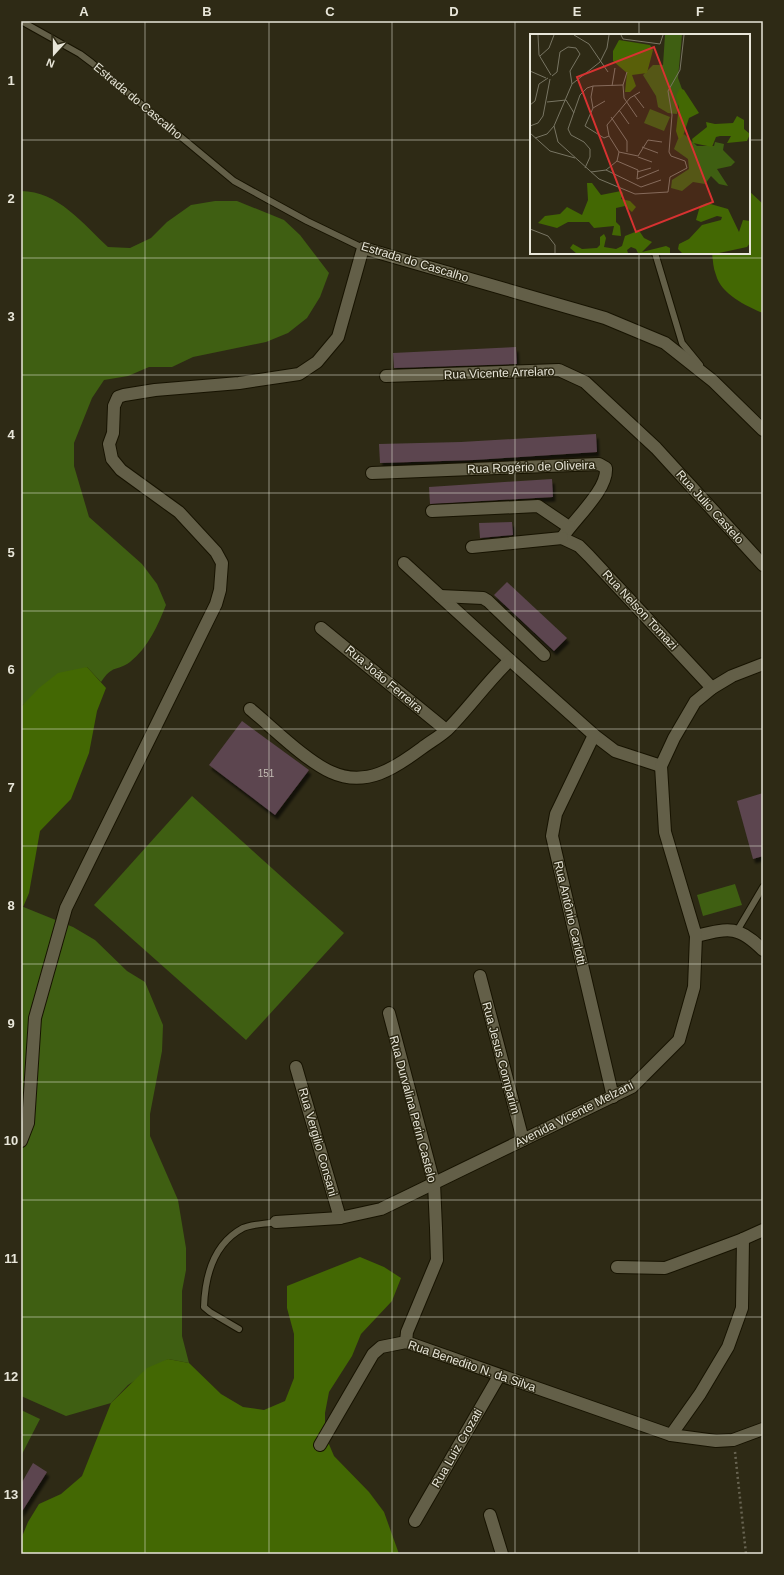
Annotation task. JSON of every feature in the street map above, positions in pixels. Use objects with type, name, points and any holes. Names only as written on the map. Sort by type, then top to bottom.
[{"type":"street","name":"Estrada do Cascalho","points":[[363,248],[606,318],[665,343],[712,381],[763,430]]},
{"type":"street","points":[[21,1141],[28,1123],[35,1018],[66,908],[216,604],[220,590],[222,563],[216,552],[179,512],[121,470],[112,459],[109,444],[113,433],[114,406],[118,398],[124,394],[239,383],[299,374],[318,362],[338,337],[363,248]]},
{"type":"street","name":"Rua Vicente Arrelaro","points":[[386,376],[559,370],[585,382],[656,448]]},
{"type":"street","name":"Rua Julio Castelo","points":[[656,448],[763,565]]},
{"type":"street","name":"Rua Rogério de Oliveira","points":[[372,472],[599,464],[606,468],[606,476],[601,488],[569,527],[562,538]]},
{"type":"street","points":[[432,511],[538,506],[569,527]]},
{"type":"street","points":[[472,547],[562,538]]},
{"type":"street","name":"Rua Nelson Tomazi","points":[[562,538],[579,546],[712,688]]},
{"type":"street","points":[[404,563],[594,735],[615,751],[661,766]]},
{"type":"street","points":[[440,596],[483,598],[488,600],[544,655]]},
{"type":"street","name":"Rua João Ferreira","points":[[321,628],[446,730]]},
{"type":"street","points":[[250,709],[318,765],[332,773],[352,777],[368,777],[382,774],[398,766],[446,730],[510,660]]},
{"type":"street","name":"Avenida Vicente Melzani","points":[[276,1222],[340,1218],[381,1209],[632,1087],[679,1040],[694,987],[696,936],[665,832],[661,766],[674,738],[696,702],[712,688],[740,672],[763,664]]},
{"type":"street","name":"Rua Antônio Carlotti","points":[[594,735],[556,814],[552,836],[613,1097]]},
{"type":"street","points":[[696,936],[715,932],[737,931],[750,938],[763,950]]},
{"type":"street","name":"Rua Jesus Comparim","points":[[480,976],[522,1140]]},
{"type":"street","name":"Rua Durvalina Perin Castelo","points":[[389,1013],[434,1183],[437,1260],[406,1332],[406,1342]]},
{"type":"street","name":"Rua Vergilio Consani","points":[[296,1067],[340,1218]]},
{"type":"street","points":[[617,1266],[665,1268],[763,1230]]},
{"type":"street","points":[[671,1435],[700,1394],[728,1348],[742,1308],[743,1239]]},
{"type":"street","name":"Rua Benedito N. da Silva","points":[[320,1444],[373,1354],[381,1347],[406,1342],[499,1376],[671,1435],[716,1441],[733,1440],[763,1429]]},
{"type":"street","name":"Rua Luiz Crozati","points":[[415,1521],[499,1376]]},
{"type":"street","points":[[490,1515],[502,1554]]},
{"type":"lane","name":"Estrada do Cascalho","points":[[21,21],[80,54],[92,63],[234,181],[307,221],[363,248]]},
{"type":"lane","points":[[655,254],[682,343],[712,381]]},
{"type":"lane","points":[[737,931],[763,888]]},
{"type":"lane","points":[[239,1329],[204,1307],[205,1286],[210,1266],[221,1244],[244,1228],[276,1222]]},
{"type":"path","points":[[733,1440],[746,1554]]},
{"type":"green space","points":[[21,191],[34,192],[47,197],[69,210],[108,247],[130,248],[151,238],[167,222],[191,205],[215,201],[237,201],[284,220],[300,235],[329,273],[320,297],[307,318],[288,333],[266,342],[193,357],[172,367],[149,367],[128,376],[104,380],[92,398],[74,443],[74,466],[89,517],[142,564],[157,584],[166,605],[156,628],[147,643],[130,662],[112,670],[101,682],[87,667],[23,705],[21,703]]},
{"type":"green space","points":[[750,192],[763,204],[763,313],[742,303],[723,288],[714,270],[712,254],[750,254]]},
{"type":"green space","points":[[87,667],[106,688],[97,711],[89,753],[71,799],[40,831],[29,893],[21,912],[21,707],[39,688],[58,673]]},
{"type":"green space","points":[[192,796],[344,933],[246,1040],[94,905]]},
{"type":"green space","points":[[735,884],[742,905],[703,916],[697,895]]},
{"type":"green space","points":[[21,906],[73,927],[95,940],[127,971],[145,982],[163,1025],[162,1051],[150,1114],[150,1136],[178,1200],[186,1248],[186,1270],[182,1291],[182,1336],[189,1363],[168,1359],[128,1385],[111,1403],[66,1416],[21,1396]]},
{"type":"green space","points":[[360,1257],[384,1267],[401,1278],[392,1301],[361,1334],[352,1356],[329,1392],[325,1413],[325,1435],[334,1456],[369,1492],[384,1512],[399,1554],[21,1554],[21,1539],[28,1522],[39,1504],[61,1494],[82,1476],[111,1403],[147,1368],[168,1359],[189,1363],[221,1394],[243,1407],[264,1410],[285,1401],[294,1378],[294,1334],[287,1308],[287,1286]]},
{"type":"green space","points":[[21,1410],[40,1419],[21,1456]]},
{"type":"building","points":[[516,347],[517,364],[394,368],[393,353]]},
{"type":"building","points":[[596,434],[597,452],[474,460],[380,463],[379,444],[461,442]]},
{"type":"building","points":[[552,479],[553,497],[430,504],[429,487]]},
{"type":"building","points":[[512,522],[513,535],[480,538],[479,523]]},
{"type":"building","points":[[507,582],[567,638],[554,651],[494,595]]},
{"type":"building","points":[[242,721],[309,770],[275,815],[209,765]]},
{"type":"building","points":[[763,793],[763,856],[753,859],[737,801]]},
{"type":"building","points":[[33,1463],[47,1472],[21,1513],[21,1484]]}]
